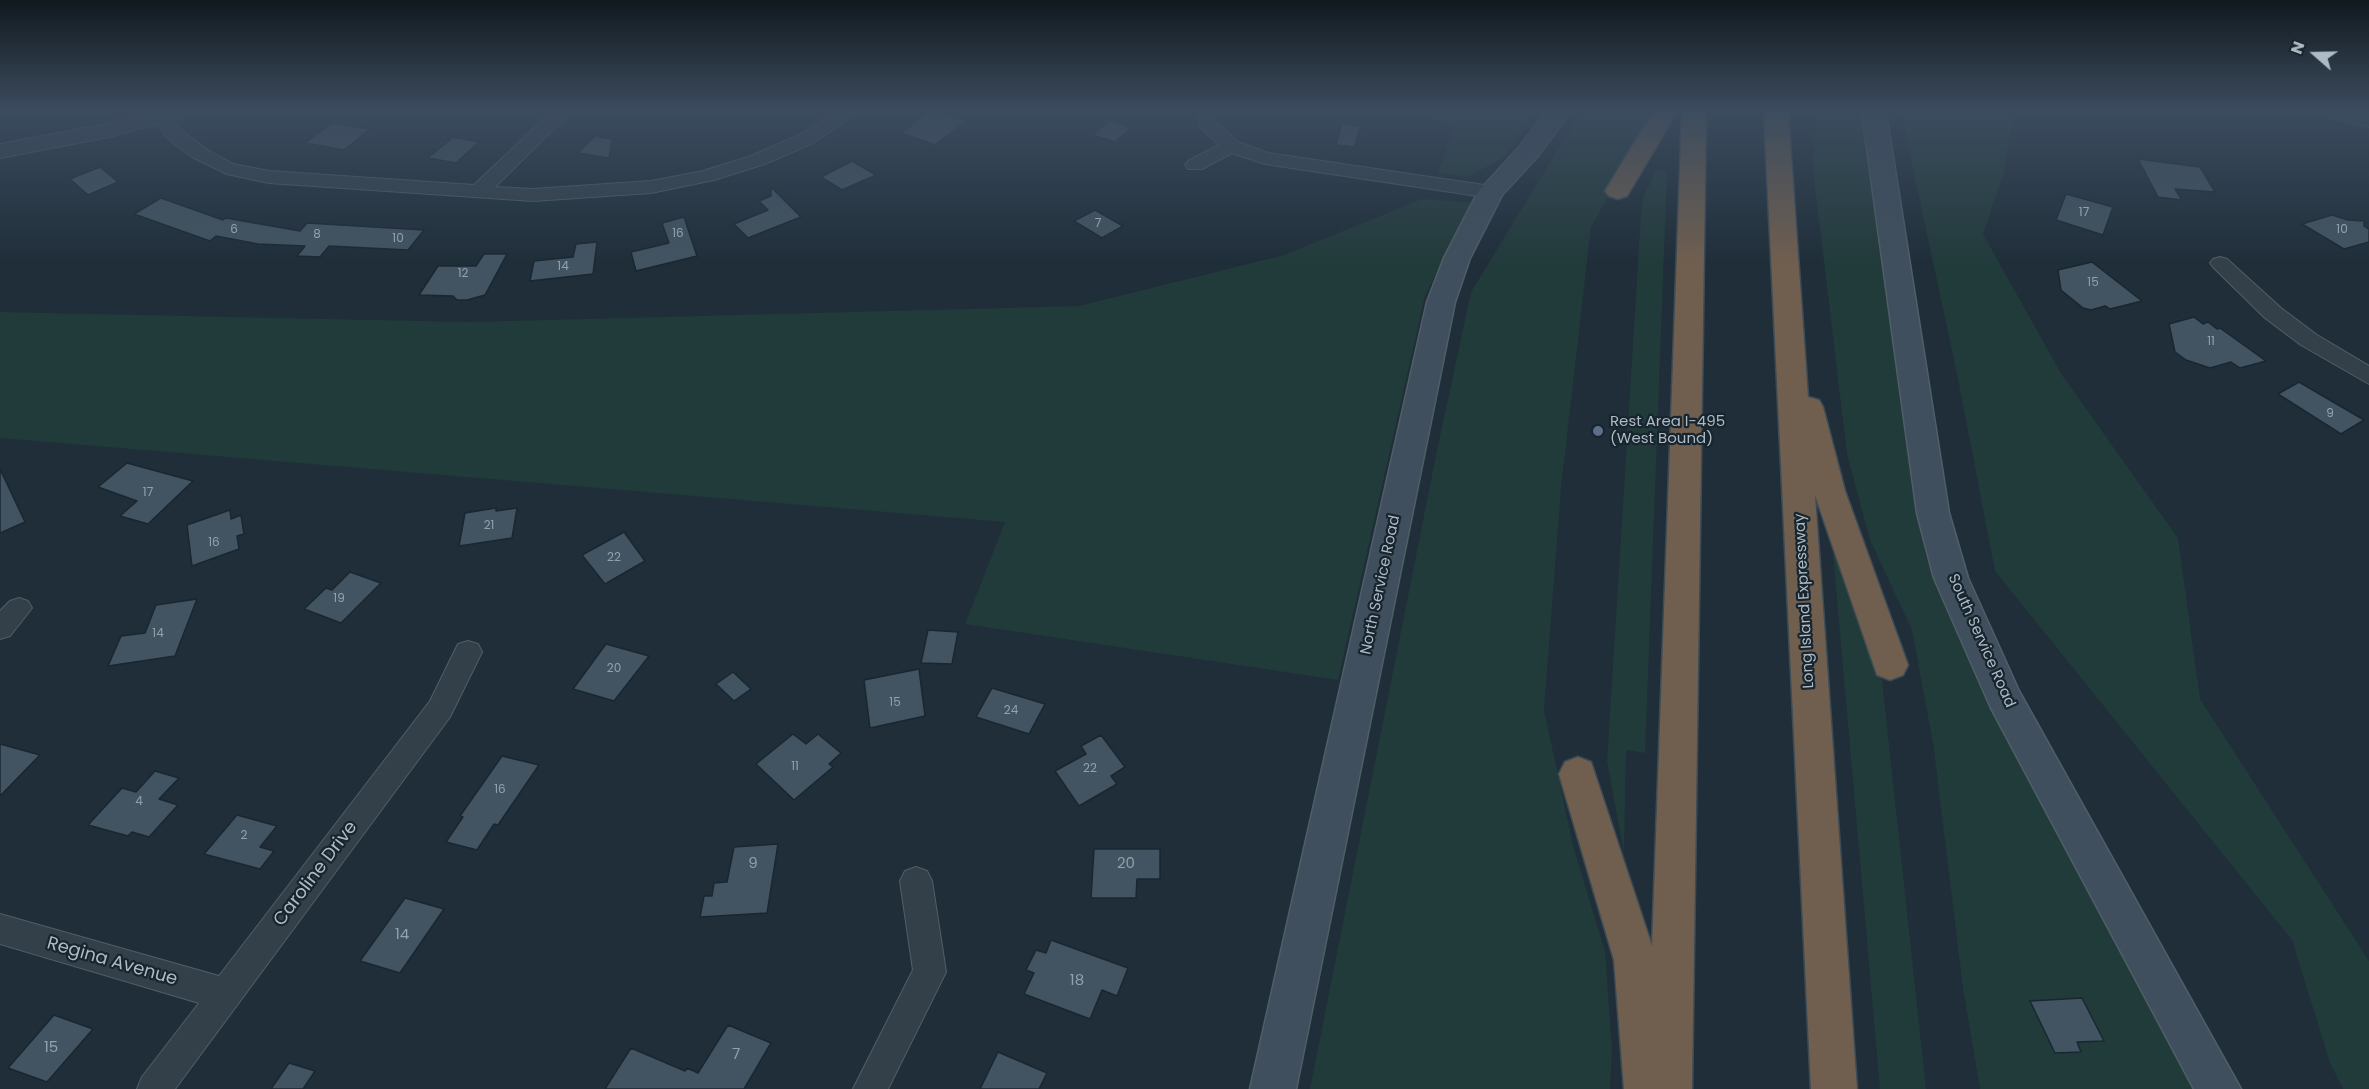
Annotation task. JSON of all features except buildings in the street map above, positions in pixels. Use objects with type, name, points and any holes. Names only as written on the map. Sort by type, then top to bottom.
[{"type":"highway","points":[[1618,192],[1635,163]]},
{"type":"highway","points":[[1669,1089],[1693,163]]},
{"type":"highway","name":"Long Island Expressway","points":[[1779,163],[1834,1089]]},
{"type":"highway","points":[[1789,332],[1829,491],[1857,565],[1890,665]]},
{"type":"highway","points":[[1578,774],[1635,960],[1647,1089]]},
{"type":"main road","name":"North Service Road","points":[[1273,1089],[1441,302],[1457,258],[1491,192],[1518,163]]},
{"type":"main road","name":"South Service Road","points":[[1881,163],[1933,513],[1951,578],[2004,697],[2218,1089]]},
{"type":"street","points":[[217,163],[227,168],[269,177],[314,182],[480,190],[533,195],[651,187],[707,176],[749,163]]},
{"type":"street","points":[[480,190],[509,163]]},
{"type":"street","points":[[1195,165],[1199,163]]},
{"type":"street","points":[[1291,163],[1491,192]]},
{"type":"street","points":[[2220,263],[2272,313],[2309,340],[2369,376]]},
{"type":"street","points":[[0,628],[19,608]]},
{"type":"street","name":"Caroline Drive","points":[[154,1089],[440,709],[468,652]]},
{"type":"street","points":[[870,1089],[930,972],[916,881]]},
{"type":"street","name":"Regina Avenue","points":[[0,929],[225,994]]},
{"type":"green space","points":[[1441,163],[1494,163],[1468,177],[1438,173]]},
{"type":"green space","points":[[1550,163],[1627,163],[1591,227],[1561,488],[1544,710],[1574,849],[1605,951],[1612,1050],[1610,1089],[1310,1089],[1436,455],[1471,292]]},
{"type":"green space","points":[[1813,163],[1869,163],[1926,555],[1964,644],[2202,1089],[1980,1089],[1963,988],[1933,743],[1912,630],[1870,540],[1847,454]]},
{"type":"green space","points":[[1912,163],[2005,163],[1983,234],[2062,375],[2178,538],[2200,699],[2369,961],[2369,1089],[2343,1089],[2330,1063],[2292,940],[1995,571],[1959,384]]},
{"type":"green space","points":[[1656,170],[1667,172],[1645,753],[1626,750],[1624,854],[1607,761],[1641,214],[1643,198]]},
{"type":"green space","points":[[1422,199],[1472,203],[1425,296],[1338,680],[965,624],[1005,522],[0,438],[0,312],[469,322],[1079,306],[1284,255]]},
{"type":"green space","points":[[1833,553],[1847,558],[1880,661],[1926,1089],[1880,1089]]},
{"type":"place","name":"Rest Area I-495 (West Bound)","points":[[1598,431]]}]
